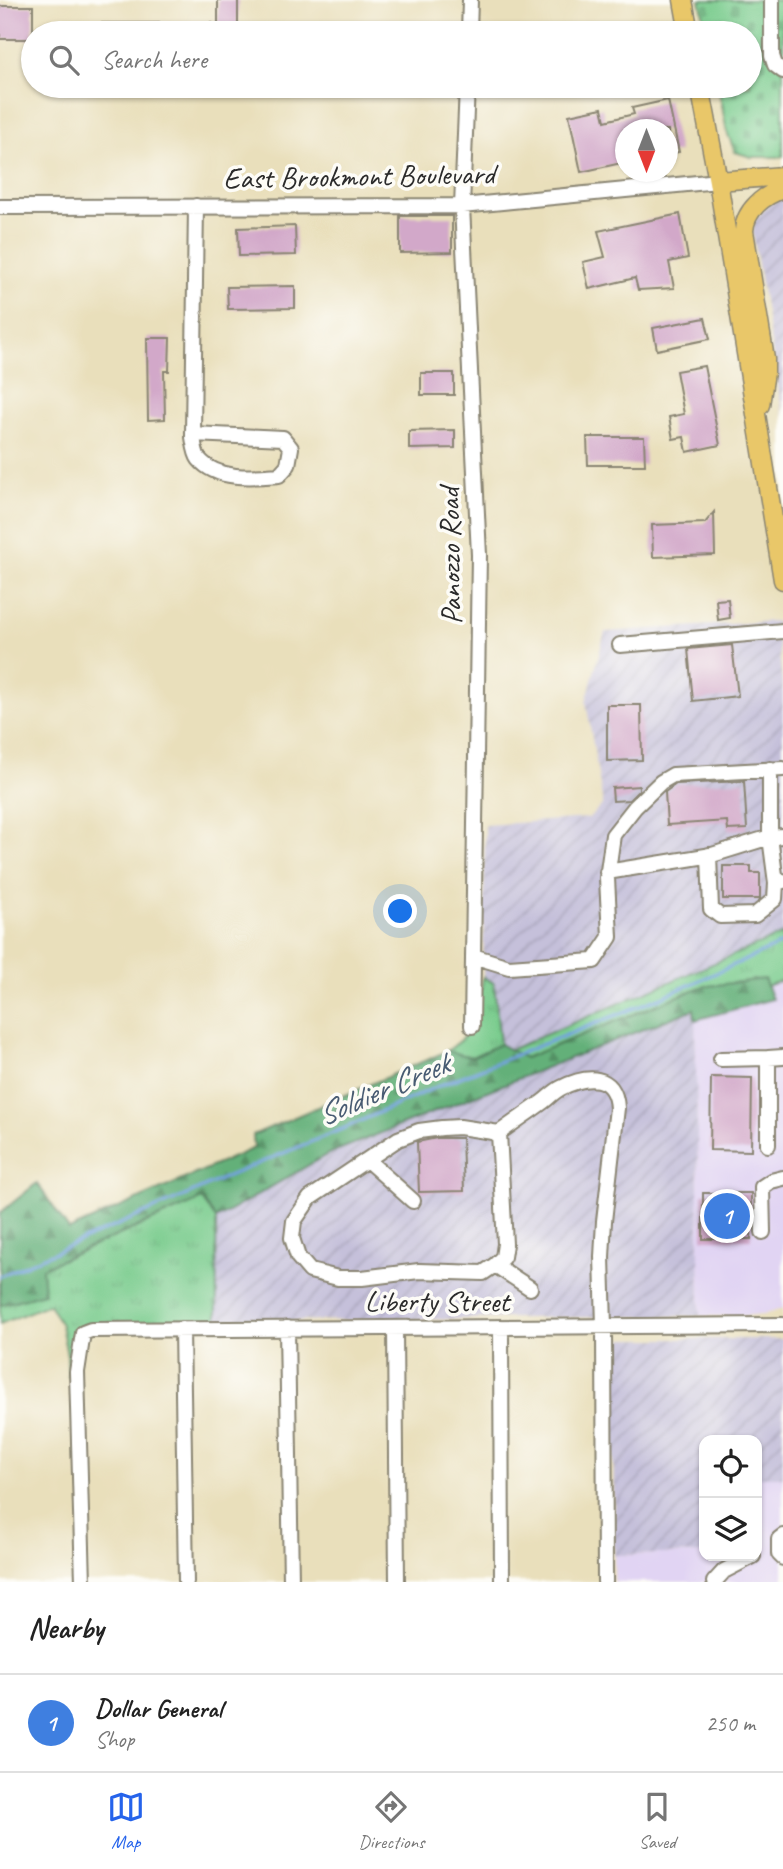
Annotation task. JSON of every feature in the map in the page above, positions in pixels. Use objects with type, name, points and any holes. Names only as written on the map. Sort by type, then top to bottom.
[{"type":"main road","points":[[683,0],[687,21]]},
{"type":"main road","points":[[702,98],[783,580]]},
{"type":"main road","name":"East Brookmont Boulevard","points":[[718,181],[783,176]]},
{"type":"main road","name":"East Brookmont Boulevard","points":[[718,181],[783,184]]},
{"type":"main road","points":[[757,419],[765,359],[744,220],[771,193],[783,189]]},
{"type":"street","points":[[469,21],[470,0]]},
{"type":"street","points":[[772,0],[772,56],[775,65],[783,71]]},
{"type":"street","name":"Panozzo Road","points":[[466,98],[462,206],[479,555],[472,1026]]},
{"type":"street","name":"East Brookmont Boulevard","points":[[0,207],[462,206],[718,181]]},
{"type":"street","points":[[193,434],[283,438],[291,448],[288,465],[279,475],[251,478],[218,473],[198,458],[193,434],[196,206]]},
{"type":"street","points":[[620,645],[783,631]]},
{"type":"street","points":[[473,956],[509,967],[594,961],[610,937],[607,872],[613,835],[635,807],[661,782],[673,775],[776,769],[780,882],[775,899],[755,915],[720,916],[711,909],[709,855]]},
{"type":"street","points":[[607,872],[709,855],[777,836]]},
{"type":"street","points":[[721,1059],[775,1057],[768,1145]]},
{"type":"street","points":[[499,1133],[505,1244],[503,1257],[483,1273],[419,1271],[338,1278],[310,1271],[298,1257],[292,1238],[294,1221],[310,1198],[398,1139],[419,1131],[460,1127],[499,1133],[561,1088],[588,1079],[600,1080],[611,1086],[617,1096],[617,1108],[602,1257],[605,1582]]},
{"type":"street","points":[[367,1160],[413,1201]]},
{"type":"street","points":[[763,1232],[762,1187],[783,1178]]},
{"type":"street","points":[[495,1265],[530,1288]]},
{"type":"street","name":"Liberty Street","points":[[83,1582],[77,1372],[83,1333],[91,1330],[783,1325]]},
{"type":"street","points":[[500,1327],[502,1582]]},
{"type":"street","points":[[287,1328],[290,1582]]},
{"type":"street","points":[[395,1328],[397,1582]]},
{"type":"street","points":[[182,1329],[187,1582]]},
{"type":"street","points":[[762,1553],[782,1547]]},
{"type":"street","points":[[713,1582],[724,1571],[743,1561]]},
{"type":"shaded area","points":[[783,198],[783,416],[753,234],[754,221],[768,205]]},
{"type":"shaded area","points":[[776,621],[783,691],[783,934],[509,1050],[500,1044],[494,983],[483,977],[485,825],[589,818],[603,804],[586,702],[605,632]]},
{"type":"shaded area","points":[[783,980],[783,1308],[764,1314],[700,1316],[695,1020],[772,999],[767,986]]},
{"type":"shaded area","points":[[695,1009],[700,1316],[217,1322],[216,1219],[328,1154]]},
{"type":"shaded area","points":[[625,1339],[783,1339],[783,1477],[762,1477],[762,1435],[699,1435],[699,1553],[614,1555],[613,1355],[618,1342]]},
{"type":"shaded area","points":[[762,1477],[783,1477],[783,1582],[614,1582],[614,1555],[699,1553],[699,1561],[762,1561]]},
{"type":"green space","points":[[700,0],[783,0],[783,157],[751,157],[735,152],[727,132],[720,98],[762,98],[762,21],[704,21]]},
{"type":"green space","points":[[783,934],[783,980],[767,986],[764,979],[701,987],[525,1058],[509,1050]]},
{"type":"green space","points":[[483,977],[494,983],[500,1044],[472,1057],[447,1051],[465,1036],[470,1028],[477,1010]]},
{"type":"green space","points":[[764,979],[772,999],[695,1020],[694,1009],[328,1154],[216,1219],[202,1199],[42,1268],[44,1293],[0,1305],[0,1213],[37,1183],[69,1230],[254,1148],[253,1135],[447,1051],[472,1057],[500,1044],[525,1058],[701,987]]},
{"type":"green space","points":[[202,1199],[216,1219],[217,1322],[85,1324],[80,1327],[73,1371],[68,1376],[61,1325],[49,1304],[0,1324],[0,1305],[43,1293],[42,1268]]},
{"type":"building","points":[[218,0],[238,0],[238,21],[218,21]]},
{"type":"building","points":[[0,6],[33,6],[33,21],[21,21],[21,39],[0,39]]},
{"type":"building","points":[[668,100],[672,119],[615,119],[615,164],[581,172],[569,115],[602,108],[605,121],[634,114],[632,108]]},
{"type":"building","points":[[680,214],[688,258],[669,262],[674,288],[638,290],[635,278],[589,289],[583,262],[605,257],[598,231]]},
{"type":"building","points":[[400,216],[452,216],[452,252],[400,253]]},
{"type":"building","points":[[295,226],[296,255],[239,256],[238,228]]},
{"type":"building","points":[[295,286],[295,308],[228,309],[227,287]]},
{"type":"building","points":[[705,318],[710,339],[657,350],[653,328]]},
{"type":"building","points":[[147,338],[170,338],[169,371],[164,371],[165,419],[148,420]]},
{"type":"building","points":[[704,366],[720,445],[687,452],[684,437],[673,439],[669,417],[684,414],[676,371]]},
{"type":"building","points":[[421,373],[454,373],[454,395],[421,395]]},
{"type":"building","points":[[455,430],[455,448],[409,449],[409,431]]},
{"type":"building","points":[[587,437],[644,437],[645,465],[588,465]]},
{"type":"building","points":[[714,512],[715,555],[653,557],[652,525],[705,523]]},
{"type":"building","points":[[728,599],[730,618],[718,620],[716,600]]},
{"type":"building","points":[[732,645],[738,696],[693,701],[688,649]]},
{"type":"building","points":[[607,705],[641,705],[642,760],[607,761]]},
{"type":"building","points":[[744,781],[747,829],[728,830],[727,821],[667,825],[665,792],[676,784]]},
{"type":"building","points":[[639,786],[639,790],[629,800],[613,801],[612,788]]},
{"type":"building","points":[[723,866],[751,866],[751,873],[760,873],[760,899],[723,899]]},
{"type":"building","points":[[711,1077],[752,1078],[751,1151],[710,1150]]},
{"type":"building","points":[[437,1138],[462,1138],[464,1191],[419,1192],[417,1142]]},
{"type":"building","points":[[703,1193],[751,1193],[751,1239],[703,1239]]},
{"type":"waterway","name":"Soldier Creek","points":[[0,1276],[443,1084],[662,997],[783,943]]},
{"type":"place","name":"Dollar General","points":[[727,1216]]}]
